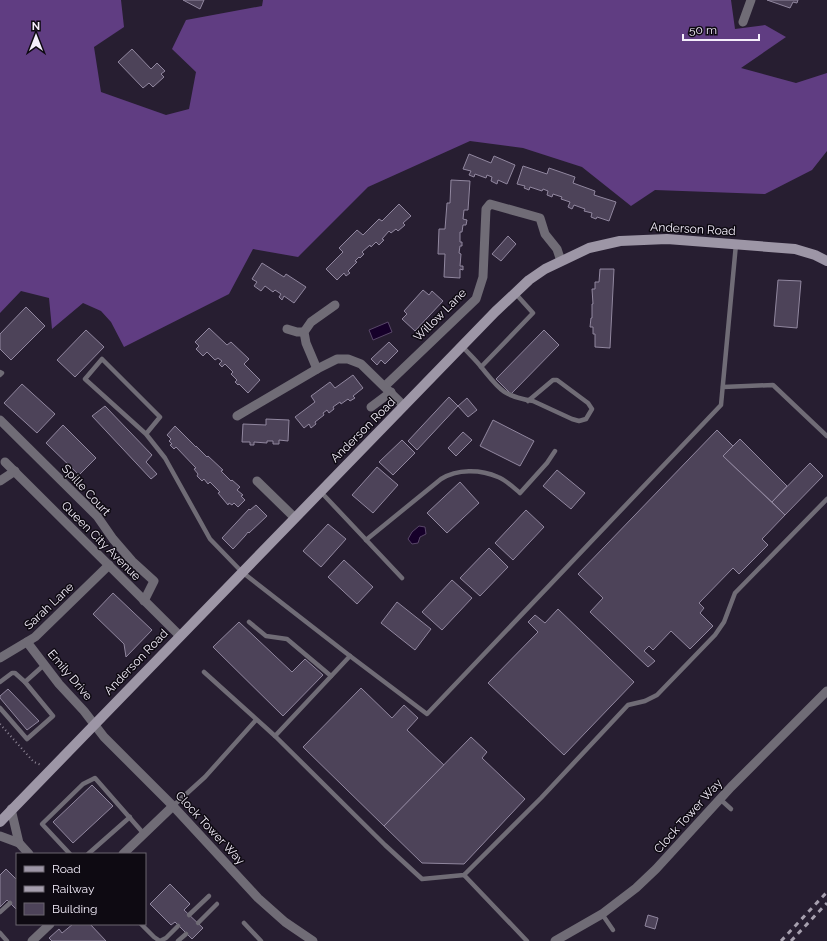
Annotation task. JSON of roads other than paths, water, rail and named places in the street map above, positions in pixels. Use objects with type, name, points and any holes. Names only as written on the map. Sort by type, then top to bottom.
[{"type":"street","points":[[743,22],[751,0]]},
{"type":"street","name":"Willow Lane","points":[[388,389],[476,299],[483,278],[486,209],[490,204],[540,218],[544,234],[556,249],[561,261]]},
{"type":"street","name":"Anderson Road","points":[[0,822],[462,346],[529,280],[545,269],[589,248],[620,241],[666,239],[795,249],[815,255],[827,261]]},
{"type":"street","points":[[317,369],[306,343],[304,332],[311,322],[335,305]]},
{"type":"street","points":[[287,329],[304,332]]},
{"type":"street","points":[[237,416],[317,369],[337,360],[348,359],[355,360],[361,364],[404,406]]},
{"type":"street","points":[[371,407],[388,389]]},
{"type":"street","name":"Spille Court","points":[[0,420],[97,516],[113,539],[132,561],[154,581],[144,601]]},
{"type":"street","name":"Queen City Avenue","points":[[5,462],[180,636]]},
{"type":"street","points":[[0,481],[15,471]]},
{"type":"street","points":[[257,481],[295,518]]},
{"type":"street","name":"Sarah Lane","points":[[0,658],[35,637],[108,565]]},
{"type":"street","name":"Emily Drive","points":[[27,642],[59,684],[84,711],[94,725]]},
{"type":"street","name":"Clock Tower Way","points":[[555,941],[602,914],[636,888],[656,869],[720,799],[827,691]]},
{"type":"street","name":"Clock Tower Way","points":[[94,725],[104,737],[173,806],[258,898],[285,922],[314,941]]},
{"type":"street","points":[[124,853],[173,806]]},
{"type":"street","points":[[11,809],[19,843]]},
{"type":"street","points":[[0,836],[19,843],[28,853]]},
{"type":"street","points":[[32,941],[49,925]]},
{"type":"lane","points":[[146,434],[160,417],[102,359],[84,379],[146,434],[165,458],[210,539],[242,572],[427,714],[721,405],[736,244]]},
{"type":"lane","points":[[481,367],[533,313],[515,293]]},
{"type":"lane","points":[[462,346],[502,391],[515,398],[528,401],[533,402],[579,421],[586,419],[592,409],[588,404],[556,380],[553,380],[528,401]]},
{"type":"lane","points":[[0,372],[2,373],[0,375]]},
{"type":"lane","points":[[723,387],[773,385],[827,436]]},
{"type":"lane","points":[[366,540],[441,479],[448,475],[467,471],[497,476],[520,493],[556,451]]},
{"type":"lane","points":[[320,491],[402,578]]},
{"type":"lane","points":[[204,672],[275,736],[394,854],[422,879],[464,875],[541,798],[628,705],[657,695],[715,635],[724,622],[735,593],[827,499]]},
{"type":"lane","points":[[249,622],[266,636],[287,639],[331,676]]},
{"type":"lane","points":[[275,736],[350,656]]},
{"type":"lane","points":[[25,682],[44,665]]},
{"type":"lane","points":[[0,682],[12,673],[15,673],[25,682],[54,716],[27,739],[0,708]]},
{"type":"lane","points":[[173,806],[205,777],[256,720]]},
{"type":"lane","points":[[69,853],[42,824],[82,784],[96,778],[144,834]]},
{"type":"lane","points":[[720,799],[732,809]]},
{"type":"lane","points":[[89,853],[130,817]]},
{"type":"lane","points":[[464,875],[527,941]]},
{"type":"lane","points":[[189,915],[209,896]]},
{"type":"lane","points":[[0,912],[10,903]]},
{"type":"lane","points":[[198,923],[217,904]]},
{"type":"lane","points":[[602,914],[613,930]]},
{"type":"lane","points":[[244,923],[261,941]]},
{"type":"lane","points":[[142,925],[160,941],[166,938],[178,926]]},
{"type":"lane","points":[[0,932],[7,941]]},
{"type":"lane","points":[[178,941],[186,934]]},
{"type":"railway","points":[[781,941],[827,892]]},
{"type":"railway","points":[[791,941],[827,903]]}]
